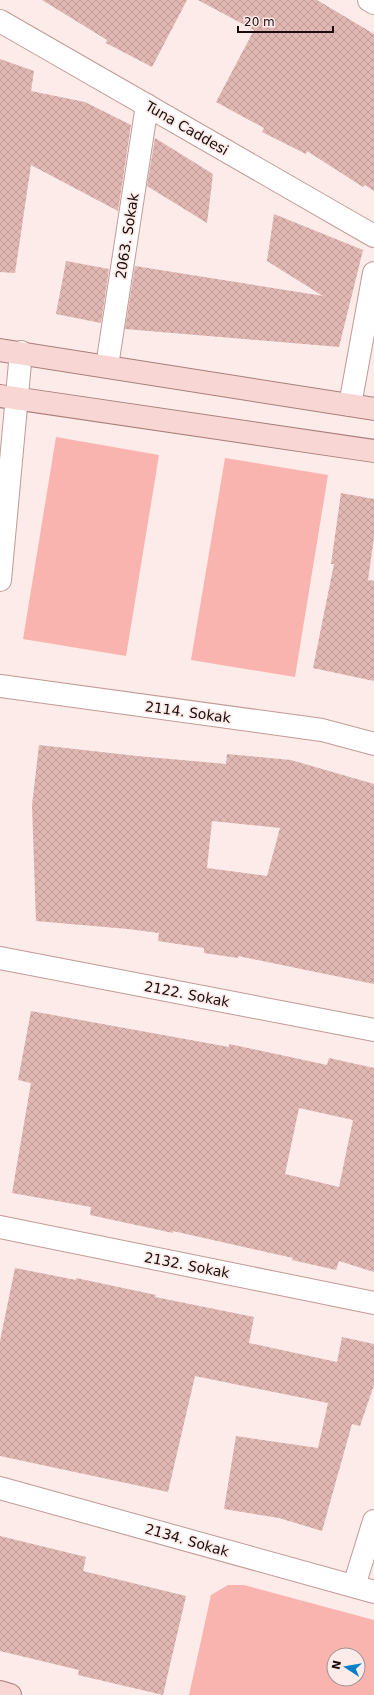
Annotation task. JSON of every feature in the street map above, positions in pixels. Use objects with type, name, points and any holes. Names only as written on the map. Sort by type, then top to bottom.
[{"type":"main road","points":[[0,350],[21,352],[374,409]]},
{"type":"main road","points":[[8,397],[374,451]]},
{"type":"main road","points":[[0,1692],[10,1695]]},
{"type":"street","points":[[369,0],[374,3]]},
{"type":"street","name":"Tuna Caddesi","points":[[0,21],[374,236]]},
{"type":"street","name":"2063. Sokak","points":[[107,366],[147,105]]},
{"type":"street","points":[[350,405],[374,273]]},
{"type":"street","points":[[0,580],[8,397],[21,352]]},
{"type":"street","name":"2114. Sokak","points":[[0,686],[322,730],[374,744]]},
{"type":"street","name":"2122. Sokak","points":[[0,958],[374,1030]]},
{"type":"street","name":"2132. Sokak","points":[[0,1228],[374,1303]]},
{"type":"street","name":"2134. Sokak","points":[[0,1488],[364,1589]]},
{"type":"street","points":[[364,1589],[374,1521]]},
{"type":"shaded area","points":[[56,437],[159,455],[126,656],[23,639]]},
{"type":"shaded area","points":[[225,458],[328,475],[295,677],[191,660]]},
{"type":"shaded area","points":[[228,1585],[244,1585],[374,1620],[374,1695],[189,1695],[211,1595]]},
{"type":"building","points":[[42,0],[187,0],[152,67],[106,43],[107,40]]},
{"type":"building","points":[[198,0],[317,0],[374,34],[374,191],[365,185],[363,187],[307,151],[306,154],[262,132],[264,128],[216,102],[254,30]]},
{"type":"building","points":[[0,59],[34,71],[31,91],[85,102],[131,125],[118,211],[31,165],[15,273],[0,272]]},
{"type":"building","points":[[155,138],[213,174],[207,223],[147,186]]},
{"type":"building","points":[[274,214],[363,250],[339,347],[125,329],[135,266],[323,296],[267,261]]},
{"type":"building","points":[[66,261],[109,269],[101,323],[56,314]]},
{"type":"building","points":[[341,493],[374,499],[374,537],[368,580],[374,581],[374,681],[313,668],[334,564],[331,564]]},
{"type":"building","points":[[39,745],[226,764],[227,754],[291,760],[374,784],[374,984],[238,956],[238,958],[204,953],[204,948],[158,941],[159,933],[36,921],[32,805]],"holes":[[[212,821],[280,828],[267,876],[207,868]]]},
{"type":"building","points":[[31,1011],[229,1047],[229,1044],[327,1065],[329,1058],[374,1068],[374,1272],[339,1261],[336,1270],[292,1260],[293,1258],[173,1231],[173,1233],[90,1215],[91,1207],[12,1193],[31,1083],[18,1080]],"holes":[[[299,1108],[353,1120],[339,1187],[285,1174]]]},
{"type":"building","points":[[15,1268],[76,1280],[76,1278],[156,1295],[155,1297],[254,1317],[249,1343],[337,1362],[342,1337],[374,1344],[374,1385],[360,1426],[352,1424],[322,1531],[279,1518],[224,1509],[236,1436],[318,1448],[328,1403],[195,1376],[168,1492],[0,1456],[0,1341]]},
{"type":"building","points":[[0,1536],[86,1557],[83,1571],[186,1596],[163,1695],[78,1675],[79,1670],[0,1651]]}]
